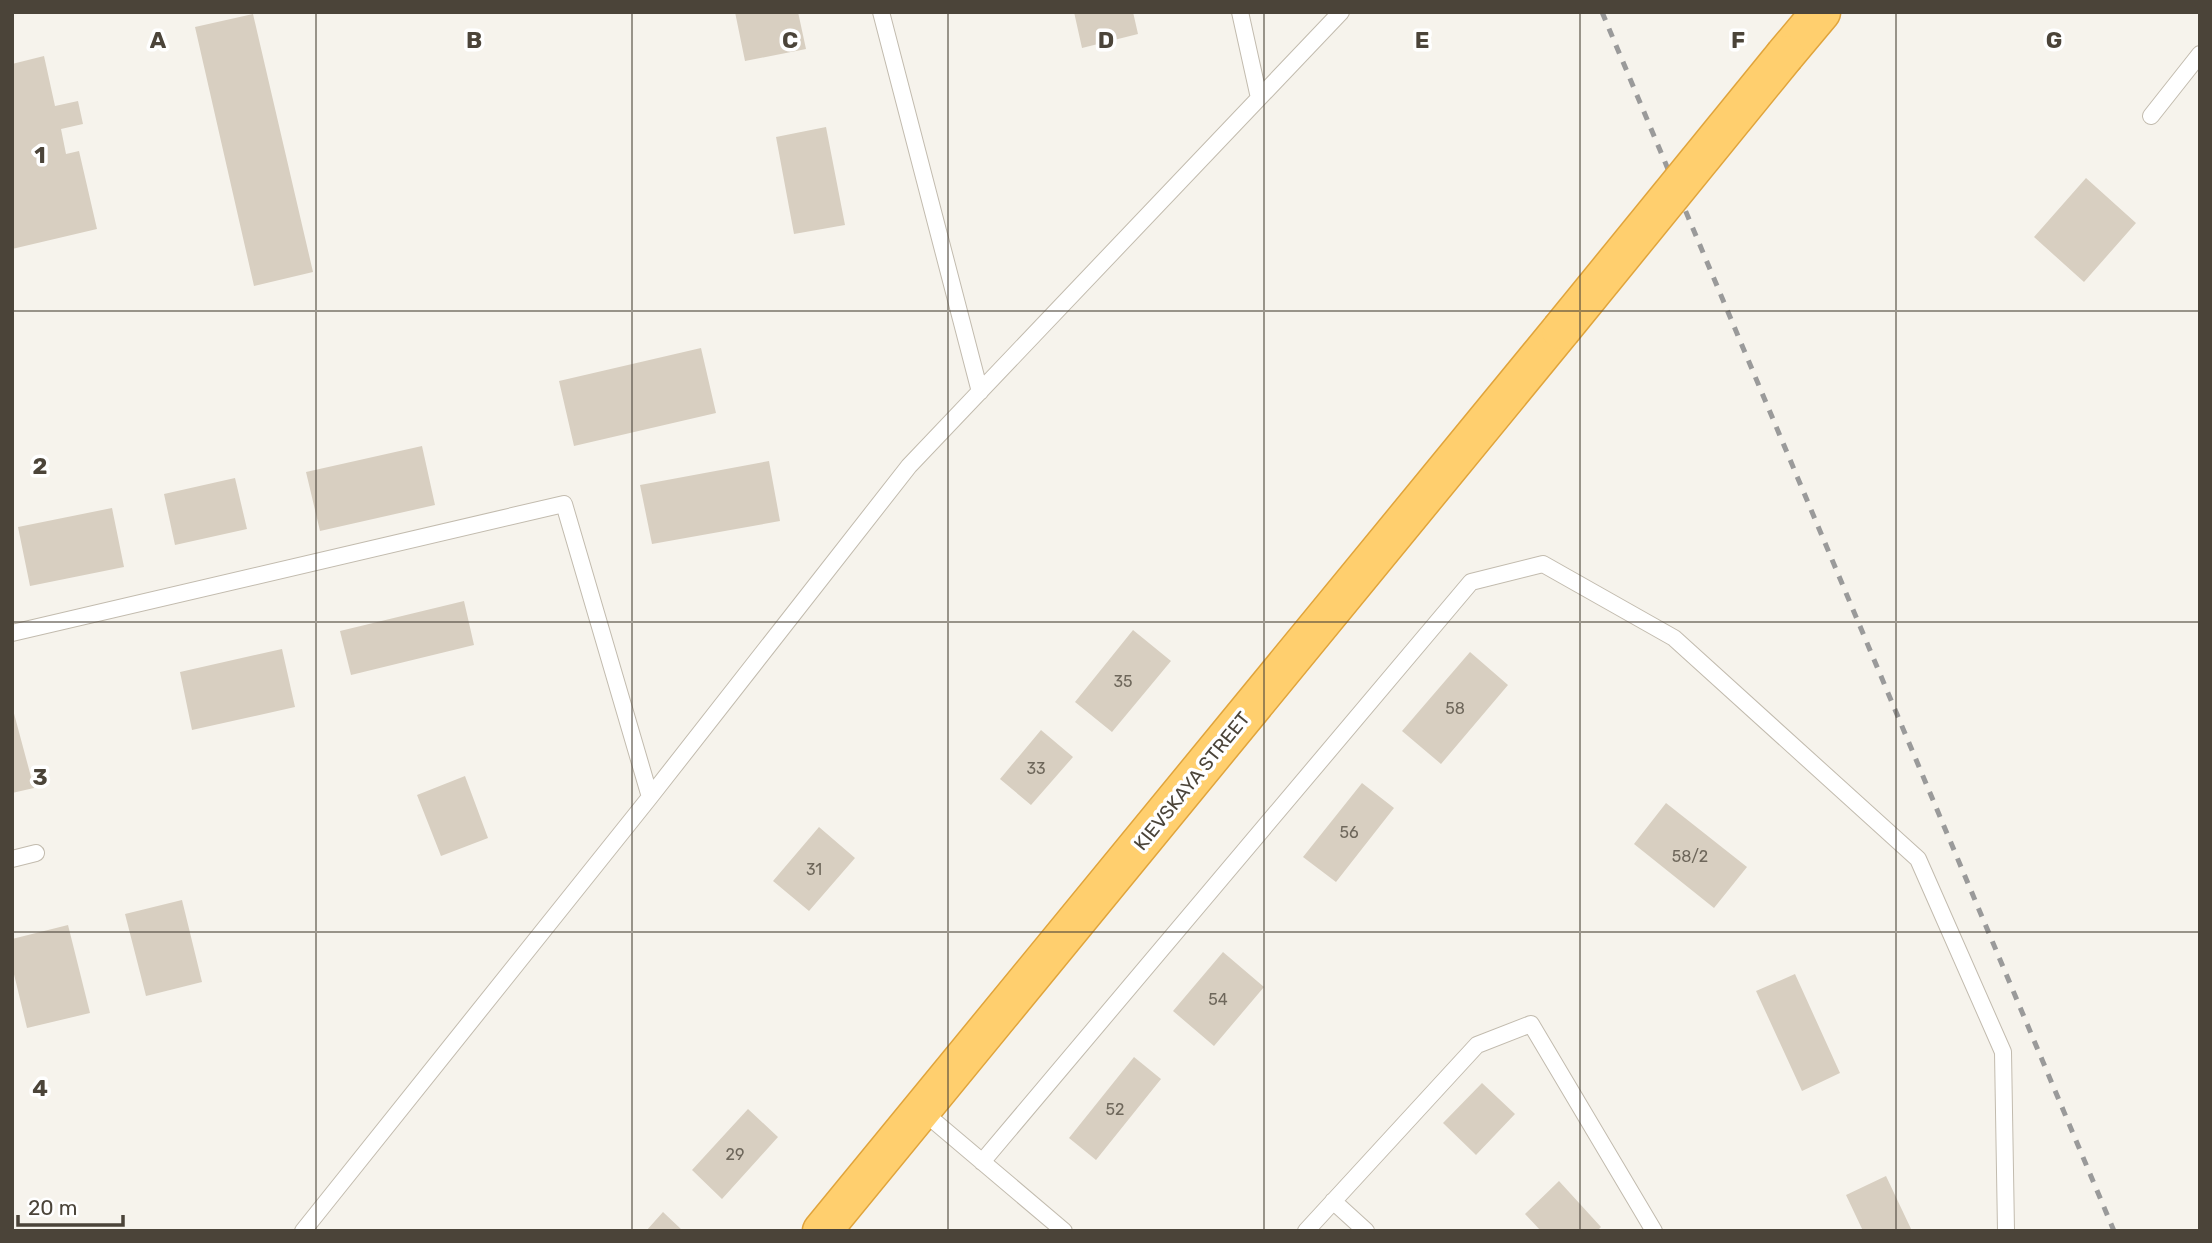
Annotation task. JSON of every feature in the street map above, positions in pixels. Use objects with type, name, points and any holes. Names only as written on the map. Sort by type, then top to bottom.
[{"type":"highway","name":"KIEVSKAYA STREET","points":[[822,1231],[1821,12]]},
{"type":"lane","points":[[881,12],[980,392]]},
{"type":"lane","points":[[1240,12],[1259,98]]},
{"type":"lane","points":[[303,1231],[650,797],[909,466],[1341,12]]},
{"type":"lane","points":[[2151,116],[2200,54]]},
{"type":"lane","points":[[12,633],[564,504],[650,797]]},
{"type":"lane","points":[[982,1162],[1471,582],[1543,564],[1674,638],[1918,859],[2003,1052],[2006,1231]]},
{"type":"lane","points":[[12,859],[36,853]]},
{"type":"lane","points":[[1306,1231],[1477,1045],[1531,1024],[1654,1231]]},
{"type":"lane","points":[[921,1110],[1064,1231]]},
{"type":"lane","points":[[1333,1201],[1366,1231]]},
{"type":"building","points":[[735,12],[798,12],[806,49],[745,61]]},
{"type":"building","points":[[1074,12],[1133,12],[1138,34],[1082,48]]},
{"type":"building","points":[[253,14],[313,272],[254,286],[195,27]]},
{"type":"building","points":[[44,56],[55,106],[78,101],[83,124],[61,129],[66,154],[79,151],[97,229],[12,249],[12,64]]},
{"type":"building","points":[[826,127],[845,225],[794,234],[776,137]]},
{"type":"building","points":[[2086,178],[2136,223],[2084,282],[2034,237]]},
{"type":"building","points":[[701,348],[716,413],[574,446],[559,381]]},
{"type":"building","points":[[422,446],[435,505],[320,531],[306,472]]},
{"type":"building","points":[[769,461],[780,521],[652,544],[640,485]]},
{"type":"building","points":[[235,478],[247,529],[175,545],[164,494]]},
{"type":"building","points":[[112,508],[124,567],[30,586],[18,527]]},
{"type":"building","points":[[464,601],[474,645],[351,675],[340,631]]},
{"type":"building","points":[[1133,630],[1171,661],[1112,732],[1075,702]]},
{"type":"building","points":[[282,649],[295,707],[192,730],[180,672]]},
{"type":"building","points":[[1470,652],[1508,685],[1441,764],[1402,731]]},
{"type":"building","points":[[12,706],[34,788],[12,793]]},
{"type":"building","points":[[1041,730],[1073,757],[1031,805],[1000,779]]},
{"type":"building","points":[[465,776],[488,838],[441,856],[417,795]]},
{"type":"building","points":[[1362,783],[1394,808],[1336,882],[1303,857]]},
{"type":"building","points":[[1666,803],[1747,867],[1714,908],[1634,844]]},
{"type":"building","points":[[819,827],[855,858],[809,911],[773,881]]},
{"type":"building","points":[[182,900],[202,982],[146,996],[125,914]]},
{"type":"building","points":[[68,925],[90,1013],[27,1028],[12,966],[12,939]]},
{"type":"building","points":[[1223,952],[1264,987],[1214,1046],[1173,1011]]},
{"type":"building","points":[[1795,974],[1840,1073],[1802,1091],[1756,991]]},
{"type":"building","points":[[1134,1057],[1161,1079],[1096,1160],[1069,1138]]},
{"type":"building","points":[[1482,1083],[1515,1114],[1476,1155],[1443,1123]]},
{"type":"building","points":[[748,1109],[778,1137],[722,1199],[692,1170]]},
{"type":"building","points":[[1886,1176],[1912,1231],[1863,1231],[1846,1195]]},
{"type":"building","points":[[1559,1181],[1601,1227],[1597,1231],[1541,1231],[1525,1214]]},
{"type":"building","points":[[663,1212],[683,1231],[646,1231]]},
{"type":"railway","points":[[1602,12],[2114,1231]]}]
